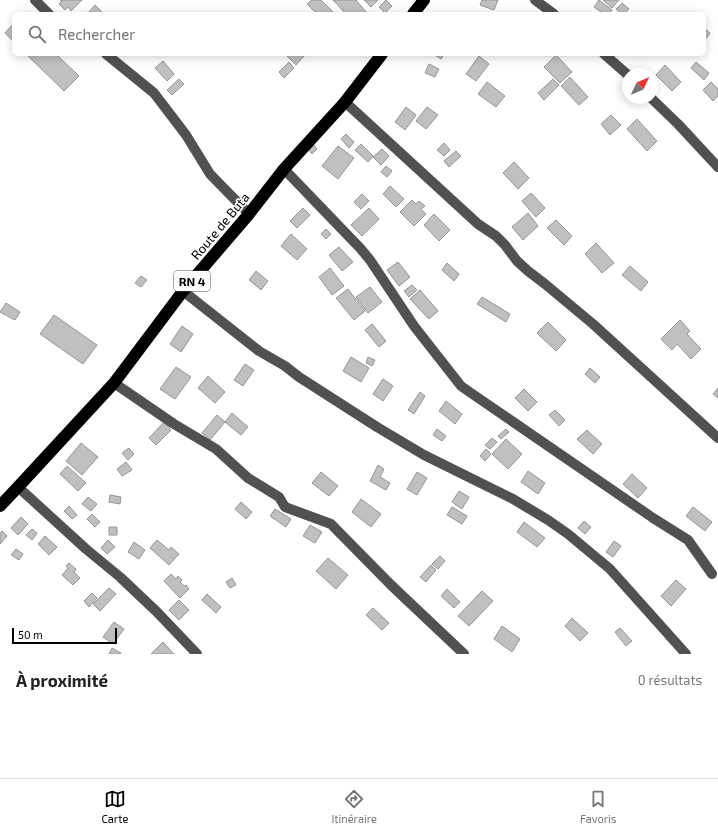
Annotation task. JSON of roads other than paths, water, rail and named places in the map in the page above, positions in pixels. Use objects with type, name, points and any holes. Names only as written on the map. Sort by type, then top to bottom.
[{"type":"highway","points":[[414,12],[423,0]]},
{"type":"highway","name":"Route de Buta","points":[[0,506],[114,383],[183,291],[249,214],[284,169],[345,102],[380,56]]},
{"type":"street","points":[[35,0],[47,12]]},
{"type":"street","points":[[535,0],[551,12]]},
{"type":"street","points":[[108,56],[154,93],[186,135],[210,174],[249,214]]},
{"type":"street","points":[[606,56],[622,70]]},
{"type":"street","points":[[345,102],[478,224],[505,245],[517,261],[528,271],[546,284],[593,324],[718,438]]},
{"type":"street","points":[[657,104],[718,167]]},
{"type":"street","points":[[284,169],[365,254],[414,326],[461,386],[653,518],[688,540],[712,574]]},
{"type":"street","points":[[183,291],[259,351],[285,366],[371,423],[424,455],[513,499],[568,534],[610,569],[686,654]]},
{"type":"street","points":[[114,383],[174,424],[216,449],[248,478],[279,497],[285,507],[331,524],[390,585],[464,654]]},
{"type":"street","points":[[18,487],[86,549],[120,577],[157,612],[197,654]]}]
